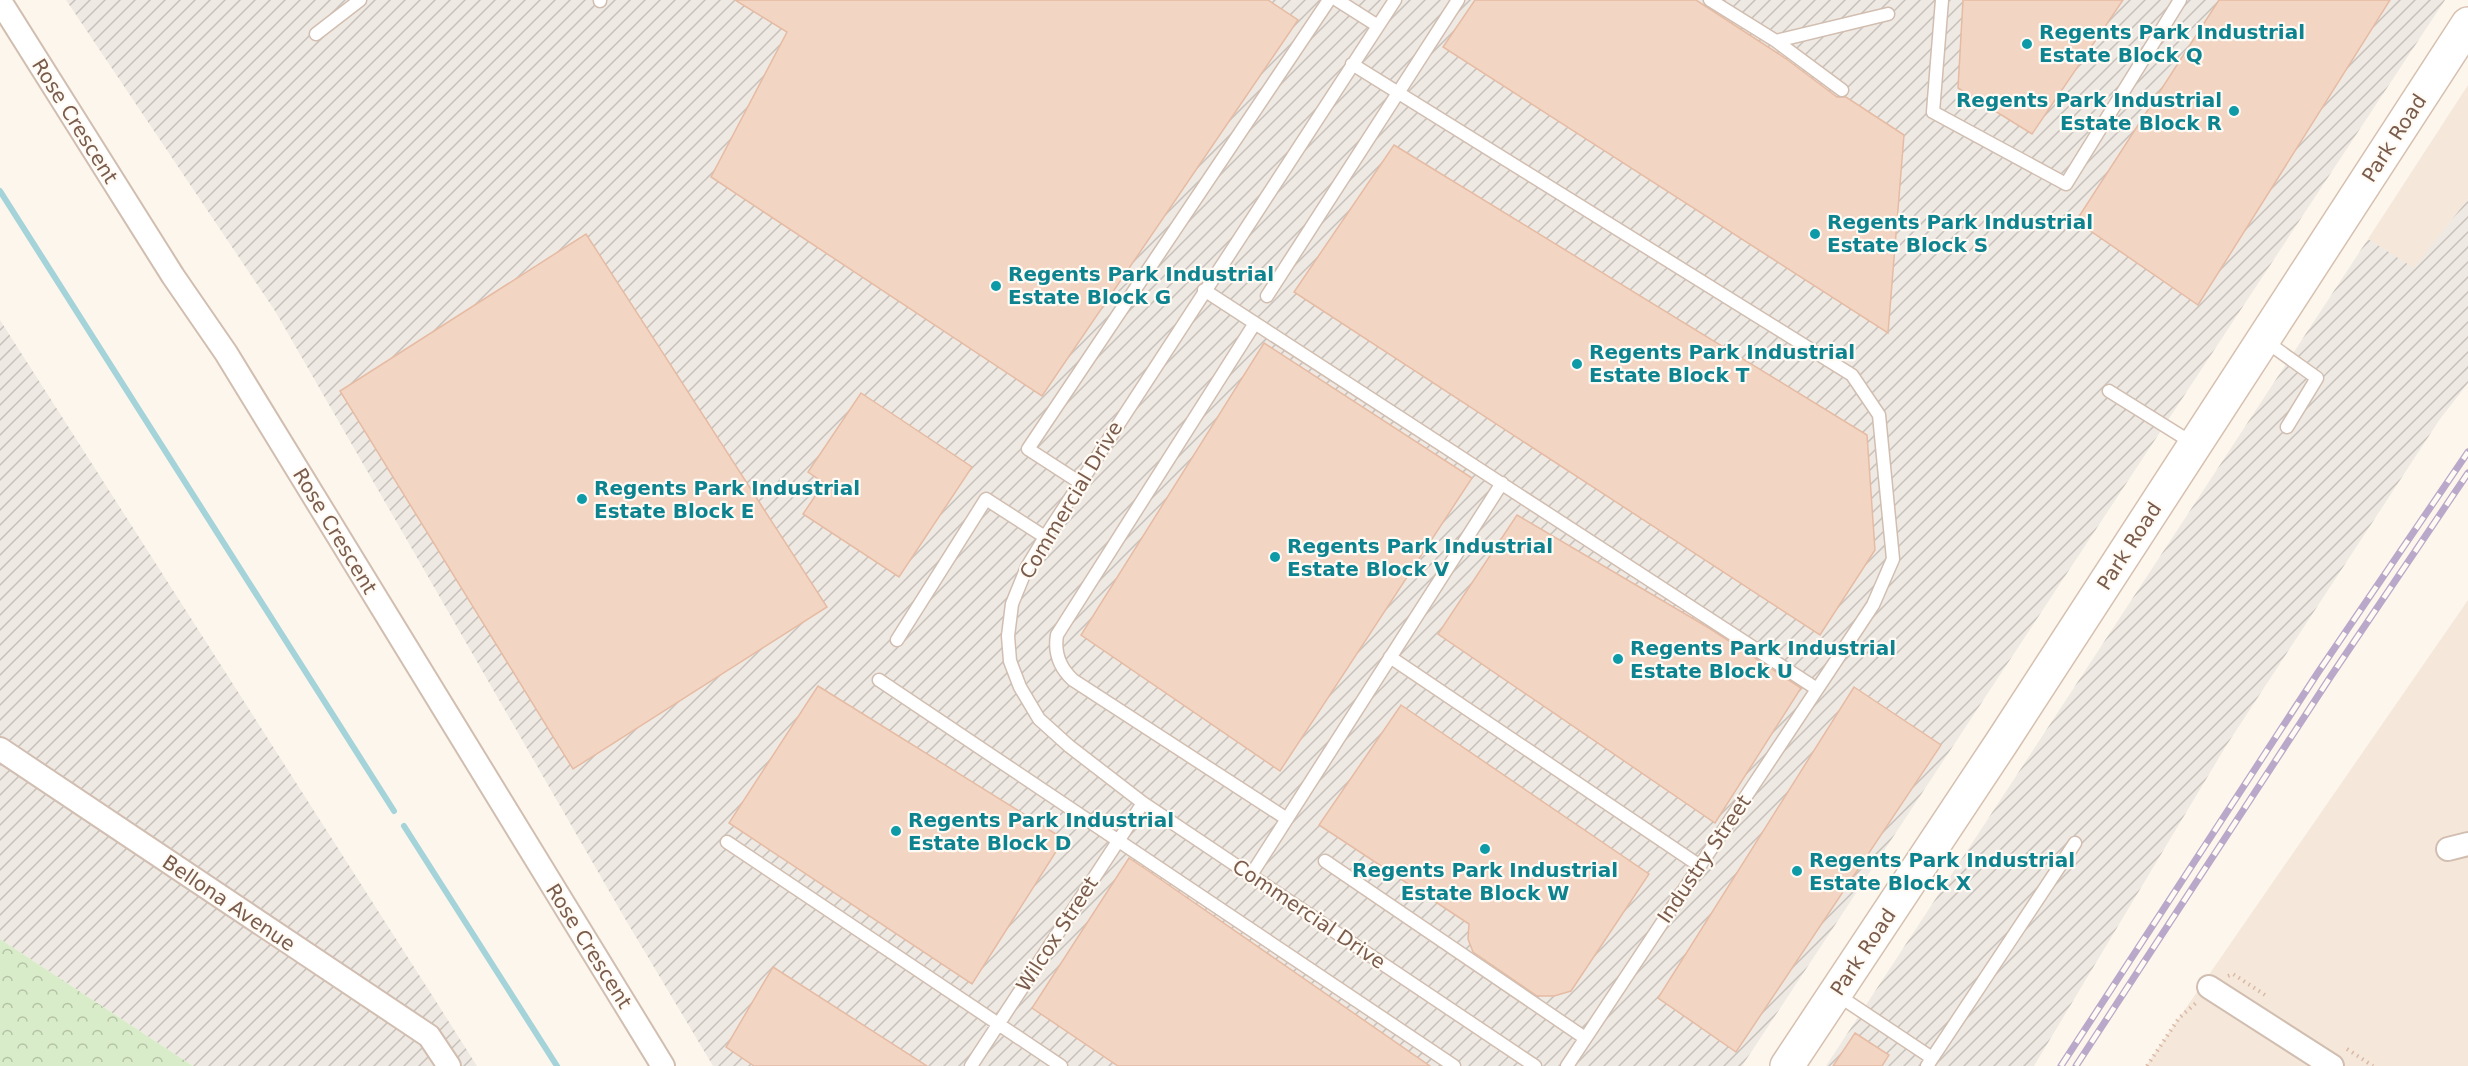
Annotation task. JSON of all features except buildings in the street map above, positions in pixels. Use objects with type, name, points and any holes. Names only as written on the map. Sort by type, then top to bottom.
[{"type":"main road","name":"Park Road","points":[[1787,1066],[2468,24]]},
{"type":"street","name":"Rose Crescent","points":[[0,1],[173,276],[226,353],[663,1066]]},
{"type":"street","name":"Bellona Avenue","points":[[0,749],[429,1036],[449,1066]]},
{"type":"street","points":[[2204,994],[2332,1066]]},
{"type":"lane","points":[[316,34],[360,0]]},
{"type":"lane","points":[[1080,482],[1028,449],[1329,0]]},
{"type":"lane","points":[[1337,0],[1378,26]]},
{"type":"lane","name":"Commercial Drive","points":[[1395,0],[1044,537],[1012,604],[1008,636],[1010,661],[1020,687],[1039,719],[1069,746],[1143,803],[1535,1066]]},
{"type":"lane","points":[[1267,296],[1458,0]]},
{"type":"lane","points":[[1710,0],[1776,41],[1842,90]]},
{"type":"lane","points":[[1942,0],[1933,112],[2066,184],[2181,0]]},
{"type":"lane","points":[[1776,41],[1888,14]]},
{"type":"lane","points":[[1352,64],[1397,93]]},
{"type":"lane","name":"Industry Street","points":[[1397,93],[1852,375],[1880,415],[1893,559],[1873,605],[1567,1066]]},
{"type":"lane","points":[[1204,290],[1817,689]]},
{"type":"lane","points":[[1255,323],[1057,636],[1055,646],[1065,672],[1073,680],[1287,819]]},
{"type":"lane","points":[[2263,340],[2317,378],[2287,427]]},
{"type":"lane","points":[[2109,391],[2194,445]]},
{"type":"lane","points":[[1251,875],[1502,483]]},
{"type":"lane","points":[[897,640],[986,499],[1044,537]]},
{"type":"lane","points":[[1390,657],[1700,866]]},
{"type":"lane","points":[[879,680],[1454,1066]]},
{"type":"lane","name":"Wilcox Street","points":[[971,1066],[1143,803]]},
{"type":"lane","points":[[727,842],[1061,1066]]},
{"type":"lane","points":[[1835,994],[1930,1062],[2075,843]]},
{"type":"lane","points":[[1325,861],[1585,1038]]},
{"type":"path","points":[[2147,1066],[2180,1018],[2204,994]]},
{"type":"shaded area","points":[[66,0],[2445,0],[1742,1066],[713,1066],[624,917],[275,311]]},
{"type":"shaded area","points":[[2468,85],[2468,199],[2414,269],[2368,239]]},
{"type":"shaded area","points":[[2468,199],[2468,383],[2440,419],[2226,746],[2034,1066],[1826,1066],[2368,239],[2414,268]]},
{"type":"shaded area","points":[[0,320],[477,1066],[193,1066],[0,939]]},
{"type":"shaded area","points":[[2468,600],[2468,1066],[2146,1066],[2179,1018]]},
{"type":"green space","points":[[0,939],[193,1066],[0,1066]]},
{"type":"waterway","points":[[0,191],[394,811]]},
{"type":"waterway","points":[[404,826],[557,1066]]},
{"type":"railway","points":[[2061,1066],[2319,671],[2468,452]]},
{"type":"railway","points":[[2076,1066],[2331,676],[2468,473]]},
{"type":"place","name":"Regents Park Industrial Estate Block Q","points":[[2027,44]]},
{"type":"place","name":"Regents Park Industrial Estate Block R","points":[[2234,111]]},
{"type":"place","name":"Regents Park Industrial Estate Block S","points":[[1815,234]]},
{"type":"place","name":"Regents Park Industrial Estate Block G","points":[[996,286]]},
{"type":"place","name":"Regents Park Industrial Estate Block T","points":[[1577,364]]},
{"type":"place","name":"Regents Park Industrial Estate Block E","points":[[582,499]]},
{"type":"place","name":"Regents Park Industrial Estate Block V","points":[[1275,557]]},
{"type":"place","name":"Regents Park Industrial Estate Block U","points":[[1618,659]]},
{"type":"place","name":"Regents Park Industrial Estate Block D","points":[[896,831]]},
{"type":"place","name":"Regents Park Industrial Estate Block W","points":[[1485,849]]},
{"type":"place","name":"Regents Park Industrial Estate Block X","points":[[1797,871]]}]
